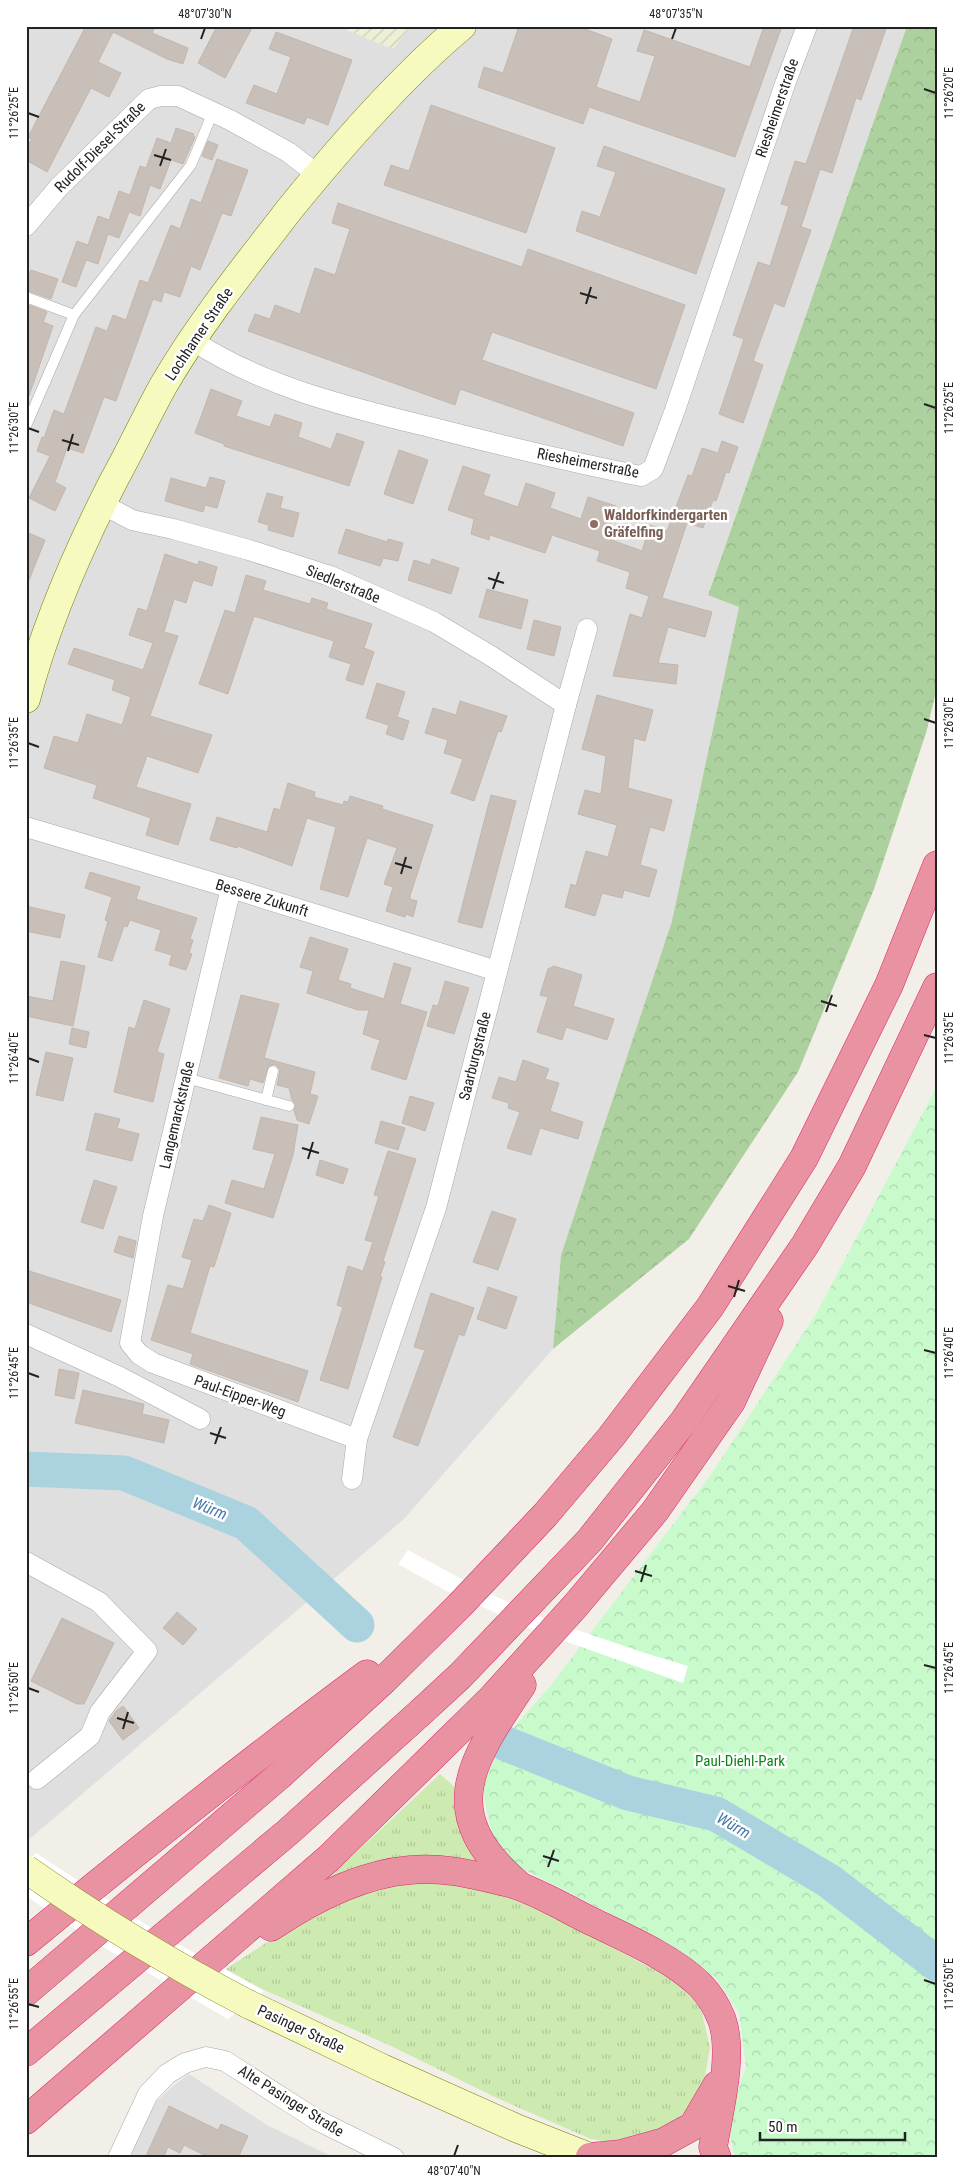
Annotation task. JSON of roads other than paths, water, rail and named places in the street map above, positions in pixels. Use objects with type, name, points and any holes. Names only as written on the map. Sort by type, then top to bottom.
[{"type":"highway","points":[[26,1992],[280,1775],[384,1680],[459,1606],[545,1515],[611,1437],[710,1307],[804,1158],[889,985],[937,865]]},
{"type":"highway","points":[[26,2052],[288,1832],[460,1676],[589,1541],[684,1422],[805,1245],[852,1166],[937,987]]},
{"type":"highway","points":[[26,2120],[329,1858],[454,1737],[576,1605],[654,1511],[731,1402],[805,1245]]},
{"type":"highway","points":[[520,1886],[502,1871],[486,1851],[475,1831],[468,1810],[468,1790],[478,1755],[488,1737],[576,1605]]},
{"type":"highway","points":[[26,1942],[292,1730],[459,1606]]},
{"type":"highway","points":[[209,1963],[298,1909],[377,1876],[408,1870],[436,1869],[456,1871],[520,1886],[636,1943],[688,1974],[702,1986],[714,2001],[722,2022],[728,2055],[712,2154]]},
{"type":"highway","points":[[680,2158],[693,2126],[724,2072]]},
{"type":"highway","points":[[591,2157],[621,2154],[664,2142],[693,2126]]},
{"type":"street","name":"Lochhamer Straße","points":[[26,699],[36,662],[64,585],[102,504],[164,386],[192,340],[245,266],[318,175],[422,63],[462,26]]},
{"type":"street","name":"Riesheimerstraße","points":[[192,340],[234,366],[311,395],[557,459],[641,476],[653,469],[675,410],[806,26]]},
{"type":"street","name":"Rudolf-Diesel-Straße","points":[[26,226],[59,187],[149,98],[178,96],[213,112],[288,152],[318,175]]},
{"type":"street","name":"Siedlerstraße","points":[[102,504],[132,520],[240,547],[330,576],[434,622],[491,656],[566,705]]},
{"type":"street","name":"Saarburgstraße","points":[[352,1479],[357,1439],[436,1208],[587,629]]},
{"type":"street","name":"Bessere Zukunft","points":[[26,827],[231,888],[497,971]]},
{"type":"street","name":"Langemarckstraße","points":[[130,1343],[153,1216],[231,888]]},
{"type":"street","points":[[26,1334],[118,1376],[200,1419]]},
{"type":"street","name":"Paul-Eipper-Weg","points":[[130,1343],[139,1354],[153,1363],[357,1439]]},
{"type":"street","points":[[26,1562],[98,1602],[147,1651],[100,1712],[90,1736],[37,1779]]},
{"type":"street","name":"Pasinger Straße","points":[[26,1869],[72,1902],[152,1952],[248,2004],[382,2068],[508,2124],[591,2157]]},
{"type":"street","name":"Alte Pasinger Straße","points":[[118,2158],[148,2094],[168,2074],[185,2063],[206,2057],[225,2061],[318,2120],[394,2158]]},
{"type":"lane","points":[[26,426],[74,315],[191,165],[213,112]]},
{"type":"lane","points":[[26,297],[74,315]]},
{"type":"lane","points":[[266,1100],[273,1071]]},
{"type":"lane","points":[[186,1078],[289,1106]]},
{"type":"waterway","name":"Würm","points":[[26,1469],[124,1473],[246,1523],[357,1625]]},
{"type":"waterway","name":"Würm","points":[[504,1743],[628,1793],[716,1814],[829,1881],[937,1964]]},
{"type":"place","name":"Waldorfkindergarten Gräfelfing","points":[[594,524]]},
{"type":"park label","name":"Paul-Diehl-Park","points":[[740,1761]]}]
